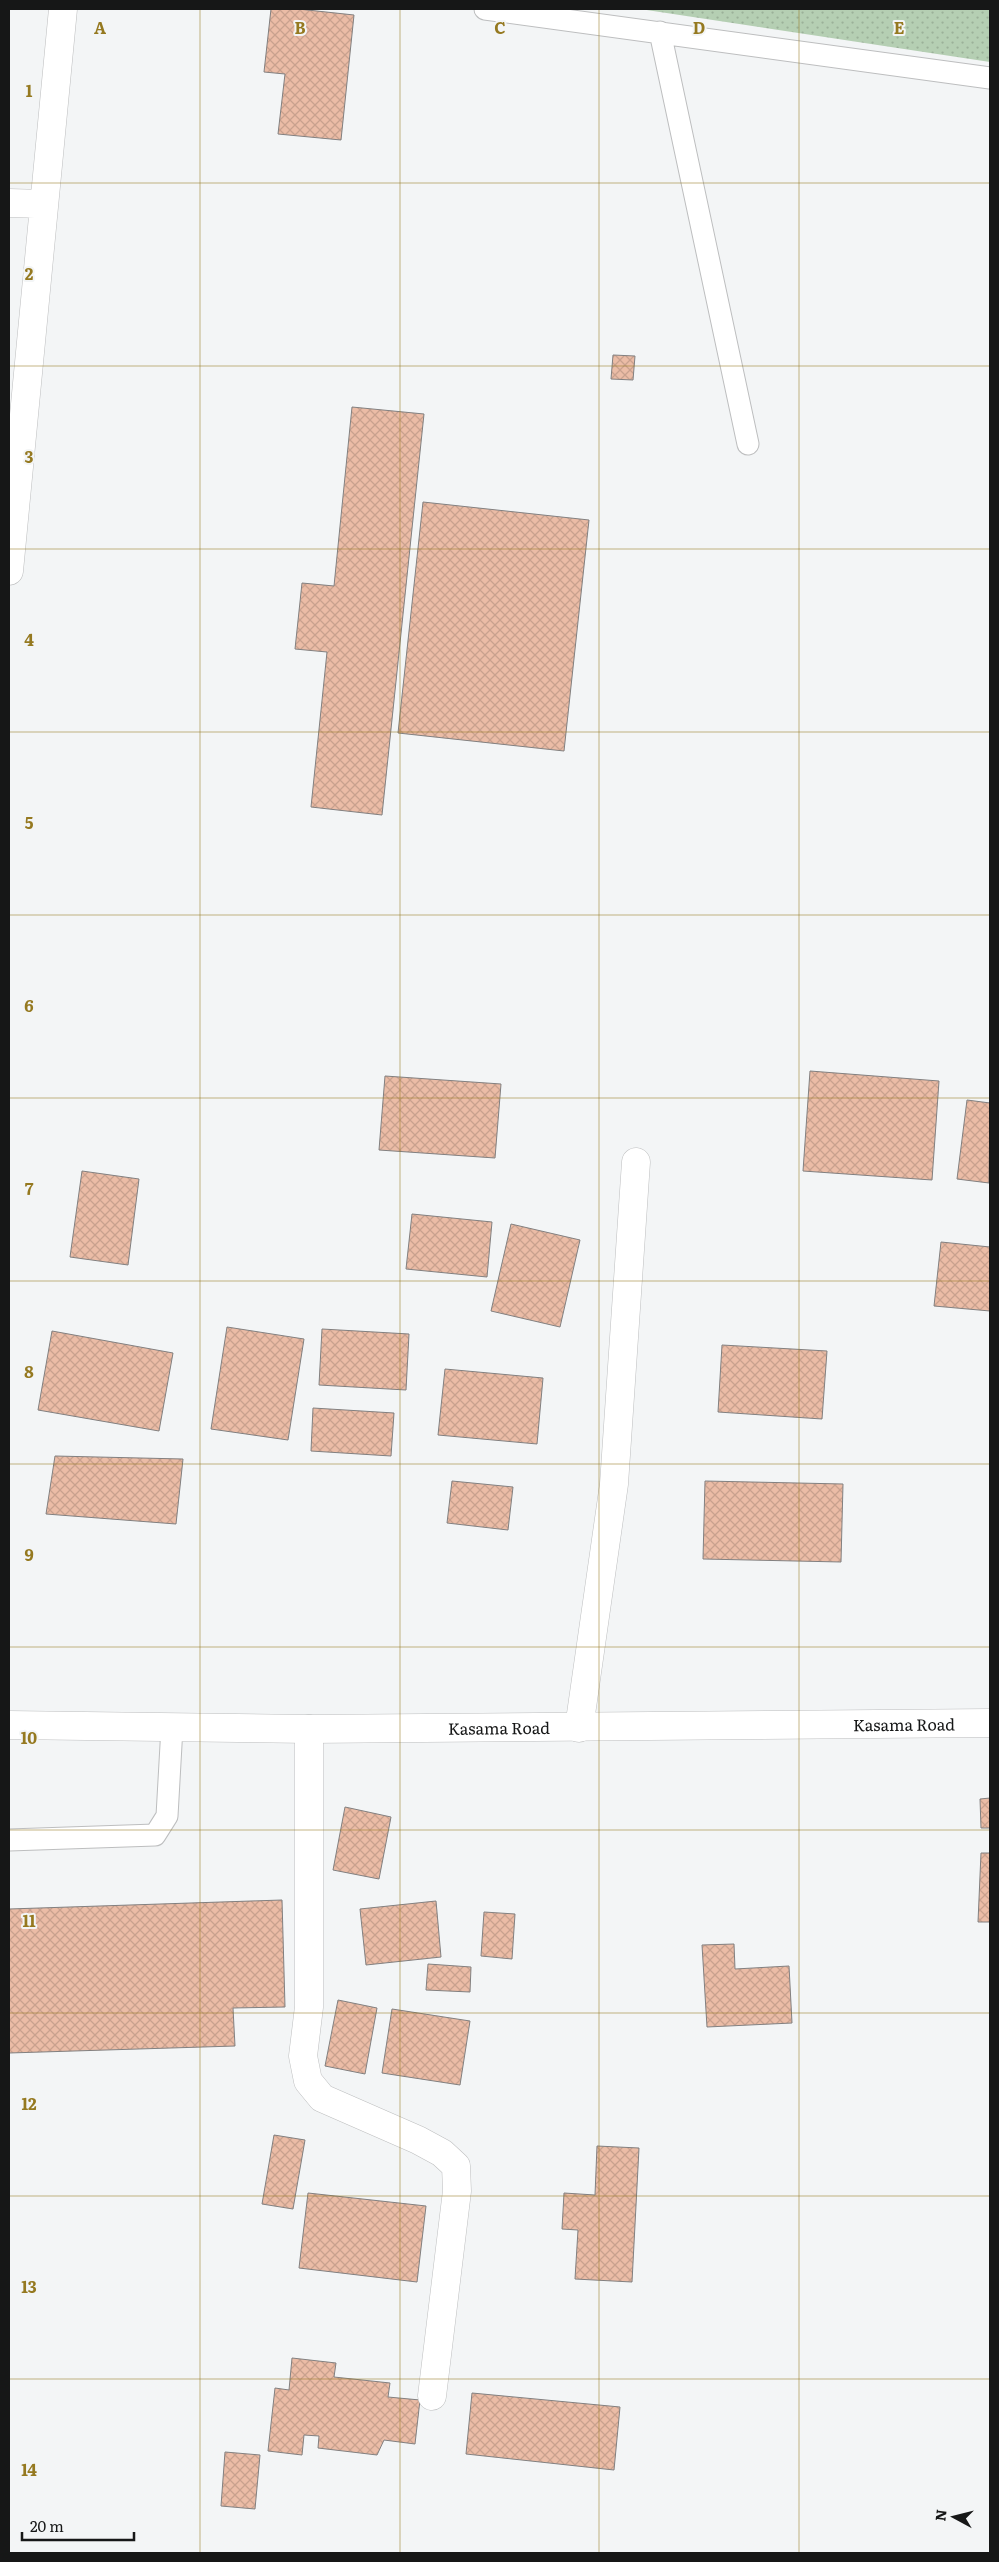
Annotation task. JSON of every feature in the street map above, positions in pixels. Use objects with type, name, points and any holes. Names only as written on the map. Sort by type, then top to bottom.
[{"type":"street","points":[[9,571],[63,9]]},
{"type":"street","points":[[9,203],[44,204]]},
{"type":"street","points":[[579,1728],[614,1484],[636,1162]]},
{"type":"street","name":"Kasama Road","points":[[9,1725],[309,1729],[990,1724]]},
{"type":"street","points":[[309,1729],[308,2007],[303,2056],[308,2081],[322,2098],[418,2140],[442,2153],[456,2166],[458,2191],[432,2396]]},
{"type":"lane","points":[[485,9],[990,78]]},
{"type":"lane","points":[[660,32],[748,444]]},
{"type":"lane","points":[[9,1840],[155,1835],[168,1816],[172,1727]]},
{"type":"green space","points":[[640,9],[990,9],[990,62]]},
{"type":"building","points":[[271,9],[298,9],[354,15],[341,140],[278,134],[285,74],[264,72]]},
{"type":"building","points":[[613,355],[635,356],[633,380],[611,379]]},
{"type":"building","points":[[352,407],[424,414],[382,815],[311,807],[327,652],[295,649],[302,583],[334,586]]},
{"type":"building","points":[[423,502],[589,520],[564,751],[398,733]]},
{"type":"building","points":[[810,1071],[939,1081],[932,1180],[803,1171]]},
{"type":"building","points":[[385,1076],[501,1084],[495,1158],[379,1150]]},
{"type":"building","points":[[967,1100],[990,1103],[989,1183],[957,1179]]},
{"type":"building","points":[[82,1171],[139,1179],[128,1265],[70,1257]]},
{"type":"building","points":[[412,1214],[492,1222],[487,1277],[406,1269]]},
{"type":"building","points":[[511,1224],[580,1240],[560,1327],[491,1311]]},
{"type":"building","points":[[941,1242],[990,1247],[990,1311],[934,1306]]},
{"type":"building","points":[[227,1327],[304,1339],[288,1440],[211,1429]]},
{"type":"building","points":[[322,1329],[409,1334],[406,1390],[319,1385]]},
{"type":"building","points":[[52,1331],[173,1353],[159,1431],[38,1410]]},
{"type":"building","points":[[722,1345],[827,1351],[822,1419],[718,1412]]},
{"type":"building","points":[[445,1369],[543,1378],[537,1444],[438,1435]]},
{"type":"building","points":[[313,1408],[394,1413],[391,1456],[311,1451]]},
{"type":"building","points":[[55,1456],[183,1459],[176,1524],[46,1514]]},
{"type":"building","points":[[452,1481],[513,1487],[508,1530],[447,1523]]},
{"type":"building","points":[[705,1481],[843,1484],[841,1562],[703,1559]]},
{"type":"building","points":[[990,1798],[990,1828],[981,1828],[980,1799]]},
{"type":"building","points":[[345,1807],[391,1817],[379,1879],[333,1870]]},
{"type":"building","points":[[981,1853],[990,1853],[990,1922],[978,1922]]},
{"type":"building","points":[[282,1900],[285,2007],[233,2008],[235,2046],[9,2053],[9,1909]]},
{"type":"building","points":[[436,1901],[441,1957],[366,1965],[360,1909]]},
{"type":"building","points":[[484,1912],[515,1914],[512,1959],[481,1956]]},
{"type":"building","points":[[734,1944],[735,1969],[789,1966],[792,2023],[707,2027],[702,1945]]},
{"type":"building","points":[[428,1964],[471,1967],[470,1992],[426,1990]]},
{"type":"building","points":[[338,2000],[377,2008],[365,2074],[325,2066]]},
{"type":"building","points":[[392,2009],[470,2021],[460,2085],[382,2073]]},
{"type":"building","points":[[274,2135],[305,2140],[293,2209],[262,2204]]},
{"type":"building","points":[[597,2146],[639,2148],[632,2282],[575,2279],[578,2230],[562,2229],[564,2193],[595,2195]]},
{"type":"building","points":[[308,2193],[426,2206],[417,2282],[299,2268]]},
{"type":"building","points":[[292,2358],[336,2363],[334,2377],[390,2383],[388,2397],[420,2400],[415,2444],[384,2440],[377,2455],[318,2448],[319,2436],[304,2435],[302,2455],[268,2451],[275,2388],[289,2390]]},
{"type":"building","points":[[472,2393],[620,2407],[614,2470],[466,2454]]},
{"type":"building","points":[[225,2452],[260,2455],[255,2509],[221,2506]]}]
